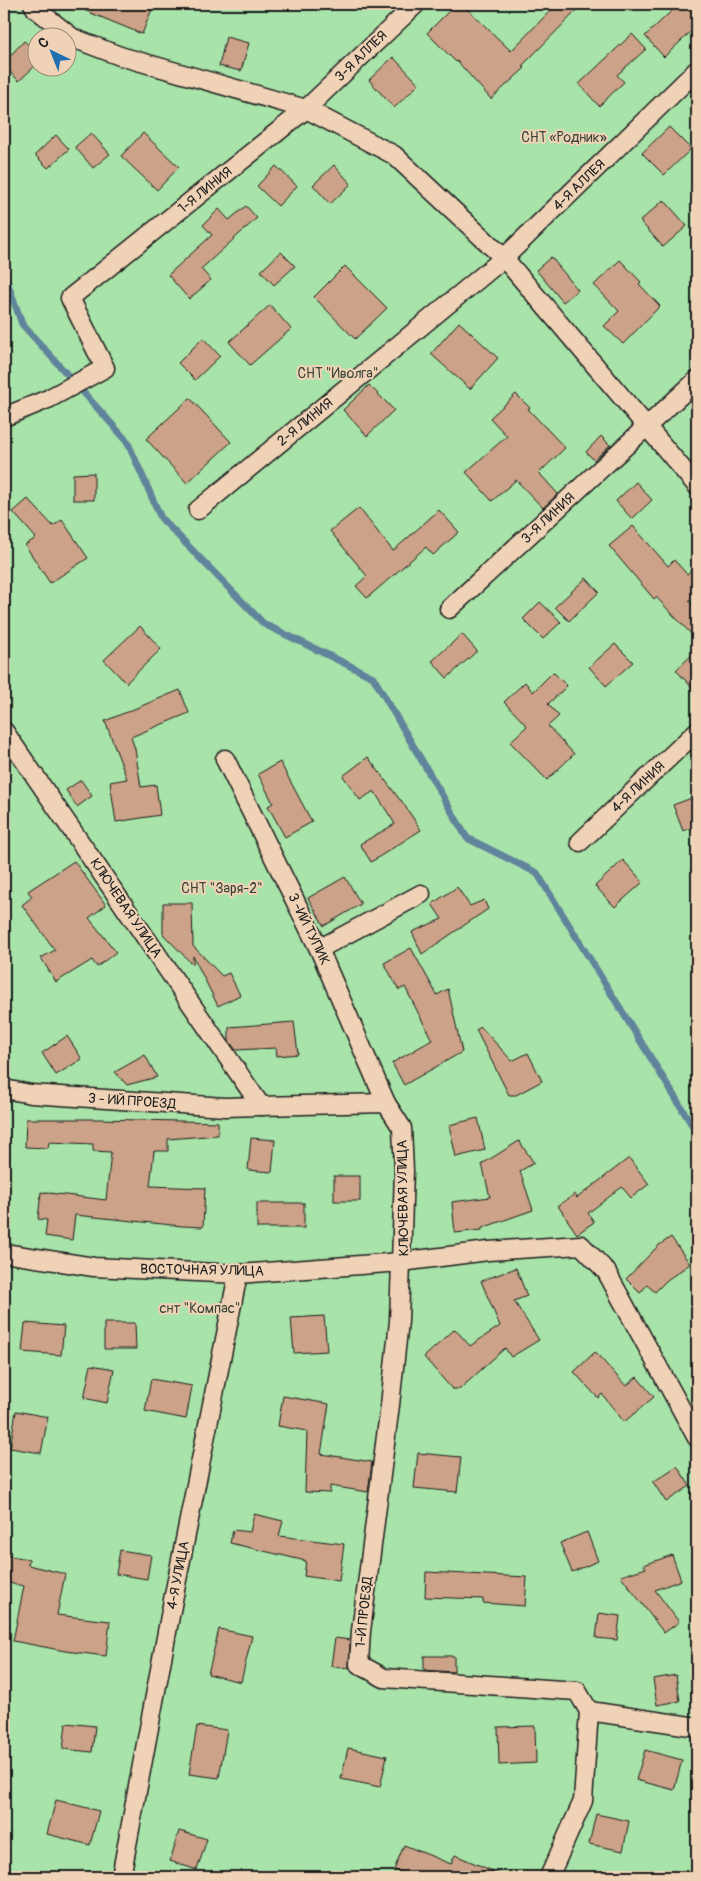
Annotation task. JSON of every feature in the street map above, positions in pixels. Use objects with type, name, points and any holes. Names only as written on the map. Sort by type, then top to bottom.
[{"type":"street","name":"3-Я АЛЛЕЯ","points":[[306,109],[416,4]]},
{"type":"street","points":[[37,6],[73,38],[120,56],[306,109],[394,155],[504,258],[697,486]]},
{"type":"street","name":"4-Я АЛЛЕЯ","points":[[504,258],[697,70]]},
{"type":"street","name":"1-Я ЛИНИЯ","points":[[4,417],[34,406],[105,368],[70,298],[306,109]]},
{"type":"street","name":"2-Я ЛИНИЯ","points":[[198,510],[504,258]]},
{"type":"street","name":"3-Я ЛИНИЯ","points":[[449,609],[697,380]]},
{"type":"street","name":"КЛЮЧЕВАЯ УЛИЦА","points":[[4,731],[261,1106]]},
{"type":"street","name":"4-Я ЛИНИЯ","points":[[580,842],[697,731]]},
{"type":"street","name":"3 -ИЙ ТУПИК","points":[[225,759],[319,949],[386,1103]]},
{"type":"street","points":[[319,949],[421,894]]},
{"type":"street","name":"3 - ИЙ ПРОЕЗД","points":[[4,1089],[31,1094],[206,1106],[261,1106]]},
{"type":"street","points":[[261,1106],[386,1103]]},
{"type":"street","name":"КЛЮЧЕВАЯ УЛИЦА","points":[[386,1103],[402,1128],[404,1171],[401,1262],[488,1251],[581,1245],[606,1271],[697,1438]]},
{"type":"street","name":"ВОСТОЧНАЯ УЛИЦА","points":[[4,1253],[94,1267],[238,1274],[401,1262]]},
{"type":"street","name":"1-Й ПРОЕЗД","points":[[401,1262],[399,1321],[361,1631],[359,1664],[384,1678],[577,1691],[589,1710]]},
{"type":"street","name":"4-Я УЛИЦА","points":[[121,1877],[173,1600],[238,1274]]},
{"type":"street","points":[[549,1877],[583,1802],[589,1710],[697,1727]]},
{"type":"green space","points":[[4,4],[697,4],[697,1877],[4,1877]]},
{"type":"building","points":[[69,4],[154,4],[142,34]]},
{"type":"building","points":[[456,4],[462,4],[511,51],[557,4],[583,4],[522,66],[525,68],[491,99],[457,61],[427,33]]},
{"type":"building","points":[[679,4],[697,4],[697,26],[664,57],[645,36]]},
{"type":"building","points":[[632,34],[646,49],[617,75],[624,82],[599,106],[579,84]]},
{"type":"building","points":[[226,37],[249,43],[241,71],[219,66]]},
{"type":"building","points":[[24,41],[28,44],[28,72],[19,81],[4,66],[4,62]]},
{"type":"building","points":[[393,57],[419,84],[394,108],[369,80]]},
{"type":"building","points":[[669,127],[691,149],[664,175],[642,153]]},
{"type":"building","points":[[91,133],[110,154],[93,168],[75,147]]},
{"type":"building","points":[[143,133],[179,167],[157,190],[121,156]]},
{"type":"building","points":[[56,135],[69,149],[48,168],[35,155]]},
{"type":"building","points":[[334,165],[351,184],[330,204],[313,185]]},
{"type":"building","points":[[276,166],[297,186],[278,206],[257,186]]},
{"type":"building","points":[[664,200],[687,226],[663,247],[640,221]]},
{"type":"building","points":[[246,206],[257,218],[201,269],[211,280],[189,299],[168,275],[212,235],[203,225],[219,209],[229,220]]},
{"type":"building","points":[[281,252],[295,266],[274,285],[261,271]]},
{"type":"building","points":[[551,257],[578,290],[563,302],[536,270]]},
{"type":"building","points":[[620,260],[660,306],[623,344],[604,326],[619,311],[594,285]]},
{"type":"building","points":[[345,266],[387,308],[355,339],[314,297]]},
{"type":"building","points":[[270,305],[291,329],[250,365],[229,342]]},
{"type":"building","points":[[459,322],[498,358],[470,389],[431,354]]},
{"type":"building","points":[[203,338],[220,356],[195,380],[178,363]]},
{"type":"building","points":[[369,385],[394,410],[367,436],[343,410]]},
{"type":"building","points":[[516,394],[565,448],[539,473],[558,494],[543,508],[516,480],[492,501],[466,472],[507,436],[490,418]]},
{"type":"building","points":[[190,398],[231,442],[187,483],[146,439]]},
{"type":"building","points":[[601,436],[610,445],[594,460],[586,452]]},
{"type":"building","points":[[94,473],[94,500],[73,500],[73,474]]},
{"type":"building","points":[[636,482],[652,500],[632,519],[616,501]]},
{"type":"building","points":[[28,499],[53,526],[62,520],[88,558],[50,583],[25,545],[36,538],[13,512]]},
{"type":"building","points":[[359,508],[393,551],[439,510],[459,532],[433,555],[426,547],[367,598],[356,586],[367,576],[330,531]]},
{"type":"building","points":[[633,526],[668,566],[674,560],[687,574],[697,565],[697,594],[689,601],[697,609],[697,640],[656,597],[654,599],[609,546]]},
{"type":"building","points":[[586,578],[599,592],[569,621],[555,607]]},
{"type":"building","points":[[540,602],[561,622],[543,639],[523,619]]},
{"type":"building","points":[[140,626],[161,649],[126,683],[104,660]]},
{"type":"building","points":[[462,634],[477,651],[447,678],[432,661]]},
{"type":"building","points":[[615,644],[633,662],[606,686],[589,667]]},
{"type":"building","points":[[697,650],[697,693],[676,670]]},
{"type":"building","points":[[553,672],[567,686],[548,704],[559,716],[548,726],[574,754],[547,780],[510,742],[527,726],[504,702],[525,682],[533,692]]},
{"type":"building","points":[[180,690],[189,713],[131,737],[135,749],[141,787],[156,785],[160,815],[116,822],[110,782],[127,779],[105,721]]},
{"type":"building","points":[[368,757],[421,830],[371,862],[360,844],[395,824],[374,791],[360,800],[343,776]]},
{"type":"building","points":[[280,762],[312,822],[285,837],[268,806],[273,803],[258,774]]},
{"type":"building","points":[[81,780],[92,796],[77,807],[66,790]]},
{"type":"building","points":[[697,796],[697,826],[683,831],[673,805]]},
{"type":"building","points":[[623,860],[643,882],[615,907],[595,886]]},
{"type":"building","points":[[74,861],[106,905],[89,918],[116,952],[97,967],[92,960],[56,982],[41,958],[55,950],[22,905],[32,897],[28,891]]},
{"type":"building","points":[[345,877],[361,904],[324,926],[308,898]]},
{"type":"building","points":[[457,887],[470,906],[484,900],[488,909],[422,954],[412,932],[442,919],[432,904]]},
{"type":"building","points":[[163,903],[192,903],[193,946],[222,976],[229,973],[240,995],[218,1006],[193,956],[193,965],[163,934]]},
{"type":"building","points":[[411,948],[437,995],[448,989],[462,1052],[404,1085],[392,1063],[432,1040],[405,987],[399,990],[384,963]]},
{"type":"building","points":[[294,1022],[298,1054],[277,1056],[276,1048],[236,1050],[229,1041],[229,1027]]},
{"type":"building","points":[[481,1027],[512,1061],[528,1053],[542,1081],[516,1095],[509,1095],[476,1030]]},
{"type":"building","points":[[67,1036],[82,1059],[56,1075],[42,1053]]},
{"type":"building","points":[[145,1055],[157,1077],[127,1085],[115,1072]]},
{"type":"building","points":[[478,1118],[485,1150],[456,1157],[449,1125]]},
{"type":"building","points":[[26,1119],[218,1122],[218,1135],[168,1139],[168,1151],[154,1151],[150,1186],[205,1188],[203,1227],[75,1215],[72,1240],[45,1236],[47,1220],[38,1219],[41,1192],[106,1200],[111,1152],[93,1151],[93,1144],[49,1142],[48,1148],[25,1147]]},
{"type":"building","points":[[251,1138],[275,1140],[272,1172],[248,1170]]},
{"type":"building","points":[[519,1141],[534,1163],[520,1171],[533,1210],[482,1228],[482,1230],[455,1233],[452,1202],[490,1197],[482,1164]]},
{"type":"building","points":[[629,1158],[649,1184],[631,1198],[622,1187],[588,1213],[594,1222],[577,1234],[558,1206],[575,1194],[577,1198]]},
{"type":"building","points":[[334,1176],[360,1176],[360,1201],[334,1201]]},
{"type":"building","points":[[257,1203],[304,1203],[304,1228],[257,1228]]},
{"type":"building","points":[[671,1237],[690,1264],[667,1280],[655,1292],[647,1285],[640,1293],[626,1279],[658,1246]]},
{"type":"building","points":[[516,1268],[527,1296],[514,1301],[539,1340],[511,1357],[505,1348],[460,1389],[452,1389],[424,1357],[455,1329],[470,1346],[500,1326],[481,1281]]},
{"type":"building","points":[[324,1316],[327,1351],[294,1353],[291,1318]]},
{"type":"building","points":[[25,1323],[64,1326],[61,1355],[22,1352]]},
{"type":"building","points":[[104,1323],[135,1323],[136,1349],[104,1349]]},
{"type":"building","points":[[595,1352],[626,1386],[637,1377],[654,1397],[624,1422],[602,1394],[598,1398],[574,1372]]},
{"type":"building","points":[[91,1365],[114,1369],[107,1403],[84,1398]]},
{"type":"building","points":[[151,1379],[192,1386],[186,1419],[145,1411]]},
{"type":"building","points":[[283,1396],[329,1404],[321,1454],[372,1462],[368,1492],[330,1486],[330,1493],[305,1492],[307,1431],[278,1426]]},
{"type":"building","points":[[16,1411],[48,1417],[41,1453],[10,1448]]},
{"type":"building","points":[[418,1453],[461,1457],[457,1492],[414,1488]]},
{"type":"building","points":[[677,1466],[690,1486],[666,1502],[653,1482]]},
{"type":"building","points":[[254,1514],[283,1521],[279,1536],[344,1544],[339,1581],[304,1576],[306,1561],[230,1543],[233,1530],[250,1532]]},
{"type":"building","points":[[587,1532],[598,1561],[572,1572],[560,1543]]},
{"type":"building","points":[[120,1550],[151,1555],[147,1579],[116,1574]]},
{"type":"building","points":[[4,1555],[29,1559],[28,1565],[65,1574],[57,1615],[110,1621],[106,1656],[65,1651],[13,1641],[24,1586],[4,1582]]},
{"type":"building","points":[[672,1555],[681,1580],[655,1590],[679,1622],[664,1633],[621,1576],[646,1568],[644,1565]]},
{"type":"building","points":[[426,1572],[527,1577],[525,1606],[483,1603],[483,1599],[425,1597]]},
{"type":"building","points":[[599,1613],[620,1616],[617,1640],[596,1638]]},
{"type":"building","points":[[219,1629],[252,1636],[241,1682],[208,1674]]},
{"type":"building","points":[[335,1638],[350,1640],[349,1668],[331,1666]]},
{"type":"building","points":[[424,1656],[454,1656],[454,1672],[424,1670]]},
{"type":"building","points":[[676,1675],[680,1701],[657,1705],[653,1679]]},
{"type":"building","points":[[66,1723],[95,1726],[92,1752],[63,1749]]},
{"type":"building","points":[[197,1726],[227,1730],[219,1778],[189,1774]]},
{"type":"building","points":[[535,1726],[536,1763],[499,1765],[498,1727]]},
{"type":"building","points":[[348,1748],[387,1756],[380,1787],[341,1779]]},
{"type":"building","points":[[645,1750],[682,1760],[674,1790],[636,1780]]},
{"type":"building","points":[[56,1800],[99,1811],[90,1845],[47,1834]]},
{"type":"building","points":[[596,1814],[629,1821],[623,1851],[589,1844]]},
{"type":"building","points":[[179,1831],[207,1839],[197,1870],[170,1861]]},
{"type":"building","points":[[404,1845],[451,1864],[455,1855],[507,1877],[413,1877],[394,1870]]},
{"type":"waterway","points":[[4,273],[22,324],[127,441],[161,518],[264,624],[373,677],[467,838],[537,873],[697,1133]]},
{"type":"park label","name":"СНТ «Родник»","points":[[564,137]]},
{"type":"park label","name":"СНТ \"Иволга\"","points":[[338,373]]},
{"type":"park label","name":"СНТ \"Заря-2\"","points":[[222,888]]},
{"type":"park label","name":"снт \"Компас\"","points":[[200,1308]]}]
